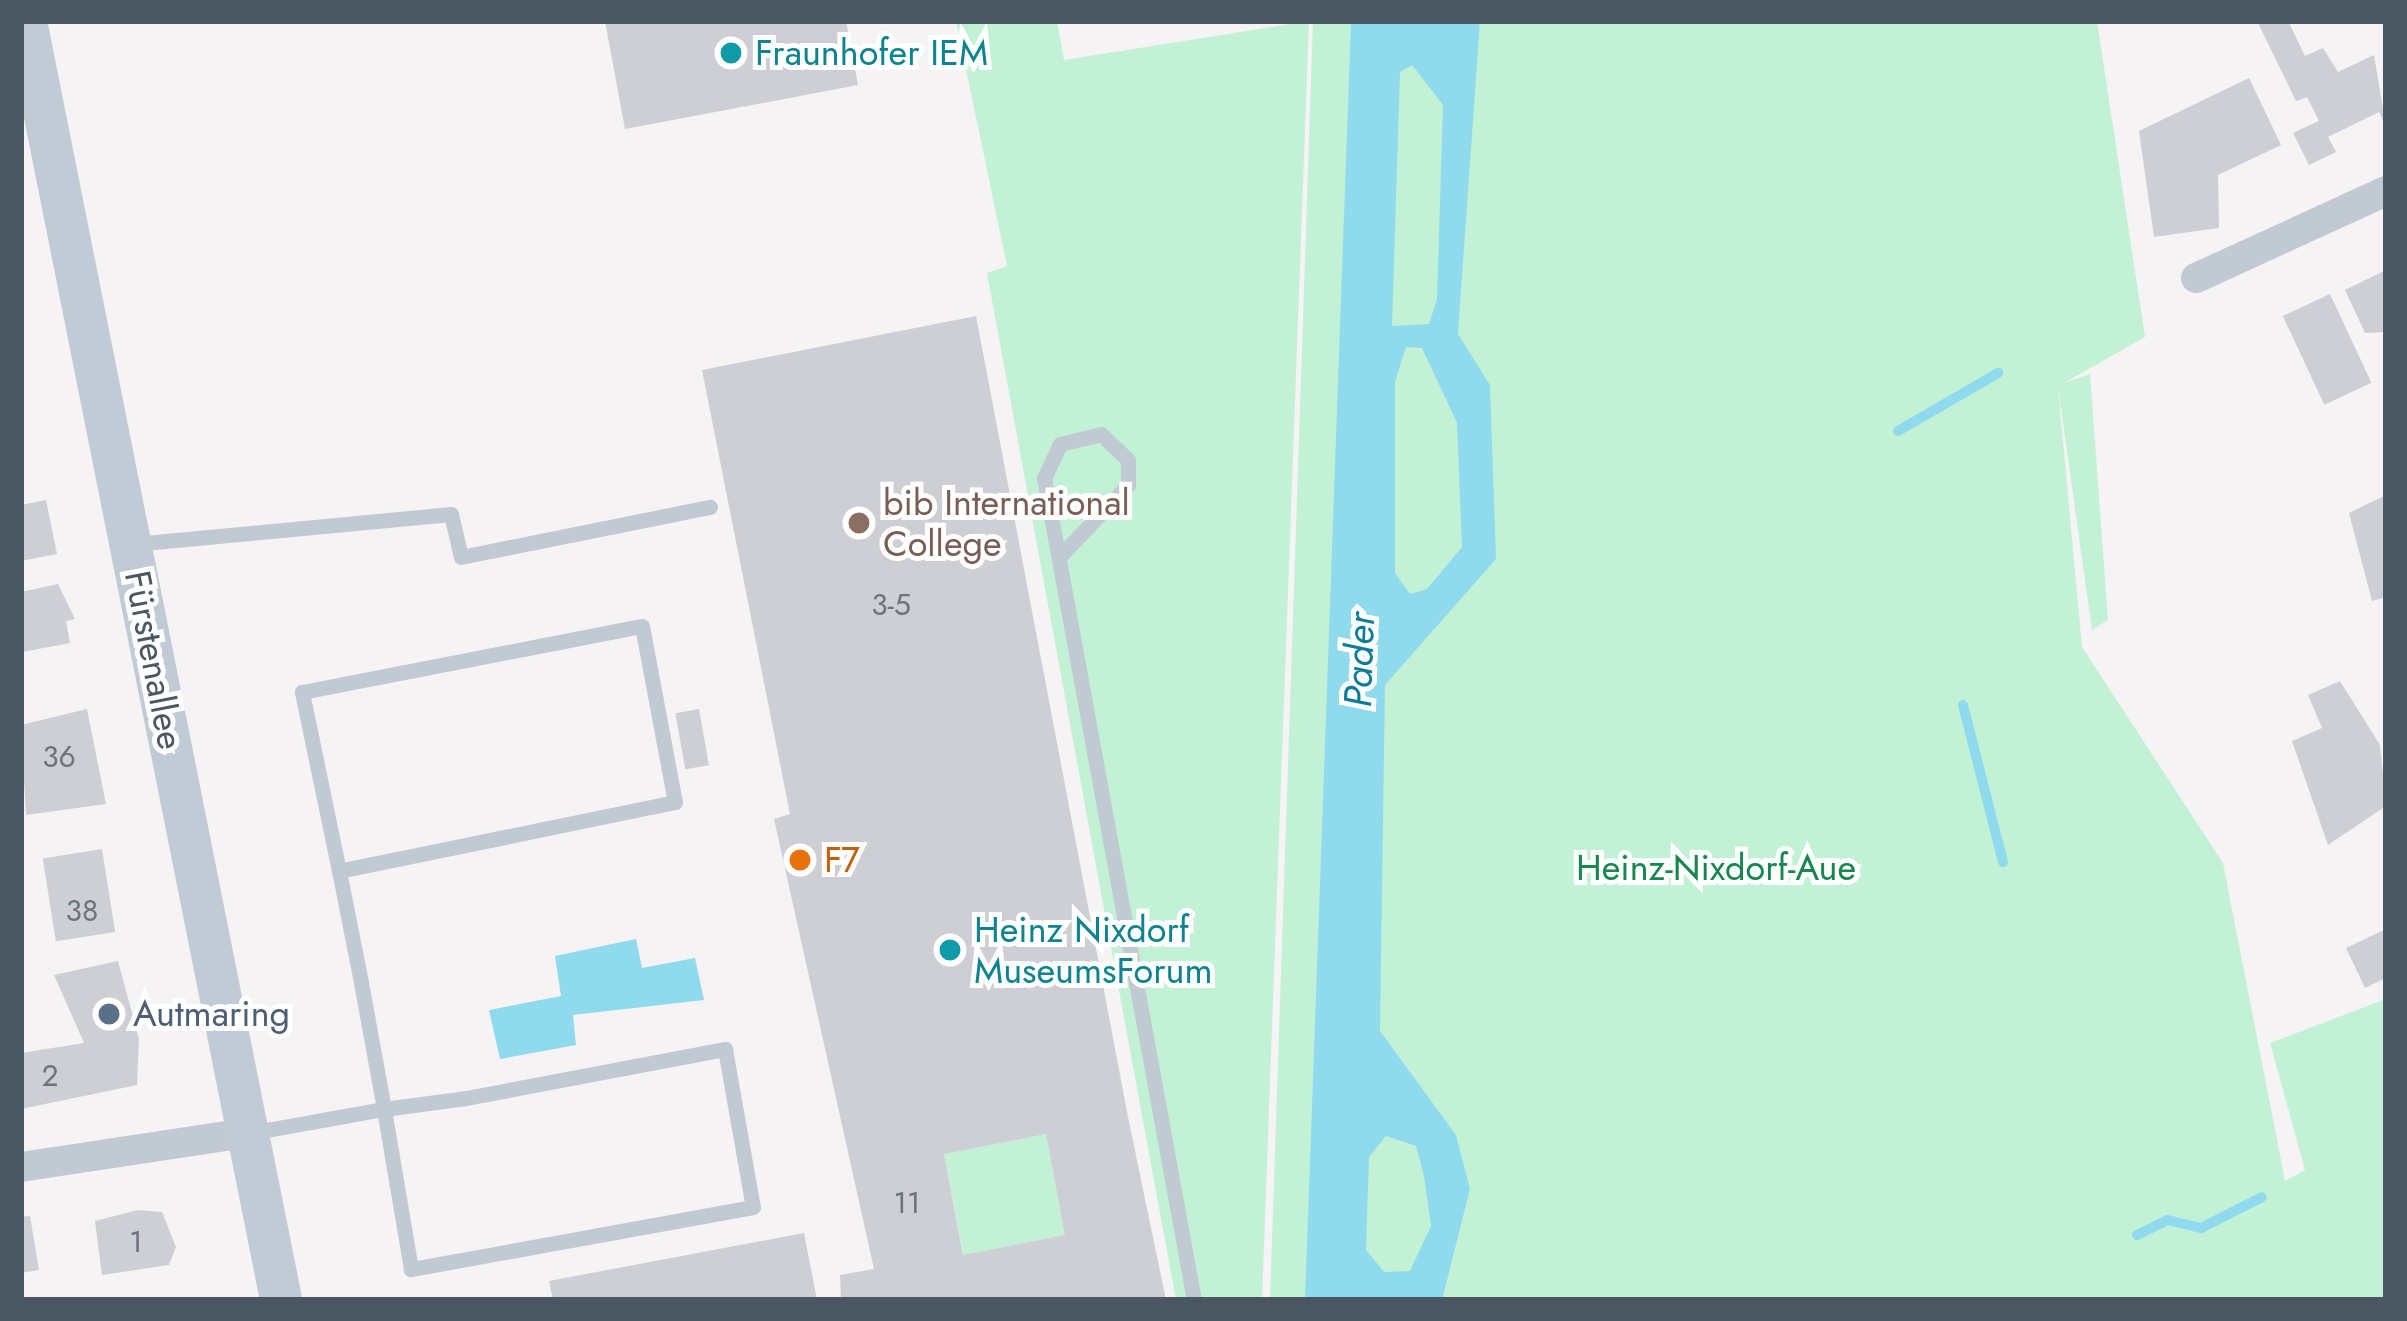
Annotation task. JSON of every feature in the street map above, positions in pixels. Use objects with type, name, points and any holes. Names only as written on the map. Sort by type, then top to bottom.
[{"type":"street","name":"Fürstenallee","points":[[26,21],[282,1300]]},
{"type":"street","points":[[2196,278],[2386,191]]},
{"type":"street","points":[[21,1167],[247,1133]]},
{"type":"lane","points":[[1059,556],[1128,485],[1128,460],[1101,434],[1071,437],[1044,465],[1059,556],[1194,1300]]},
{"type":"lane","points":[[131,545],[451,514],[461,557],[710,507]]},
{"type":"lane","points":[[247,1133],[384,1109],[725,1049],[753,1207],[411,1269],[384,1109],[302,692],[641,626],[675,802],[339,871]]},
{"type":"green space","points":[[956,21],[1057,21],[1064,60],[1309,21],[1262,1300],[1176,1300],[987,273],[1007,266]]},
{"type":"green space","name":"Heinz-Nixdorf-Aue","points":[[1313,21],[2097,21],[2145,337],[2064,383],[2090,374],[2108,620],[2092,630],[2058,387],[2082,647],[2223,863],[2285,1181],[2305,1170],[2270,1043],[2386,999],[2386,1300],[1270,1300]]},
{"type":"green space","points":[[1046,1134],[1066,1235],[964,1255],[944,1154]]},
{"type":"water","name":"Pader","points":[[1351,21],[1480,21],[1458,334],[1490,385],[1496,559],[1385,685],[1380,1031],[1456,1135],[1470,1189],[1442,1300],[1305,1300]],"holes":[[[1412,65],[1443,105],[1437,299],[1429,324],[1392,326],[1400,72]],[[1406,347],[1422,348],[1457,423],[1462,547],[1427,589],[1410,594],[1395,573],[1395,382]],[[1386,1136],[1416,1146],[1431,1226],[1410,1271],[1384,1272],[1366,1250],[1369,1157]]]},
{"type":"water","points":[[636,939],[642,968],[695,958],[704,1000],[573,1015],[576,1045],[500,1059],[489,1010],[561,996],[555,956]]},
{"type":"building","name":"Fraunhofer IEM","points":[[605,21],[846,21],[858,85],[625,129]]},
{"type":"building","points":[[2257,21],[2288,21],[2305,56],[2323,48],[2338,72],[2374,55],[2386,127],[2379,112],[2328,137],[2336,152],[2309,165],[2293,133],[2319,121],[2307,97],[2296,101]]},
{"type":"building","points":[[2249,78],[2281,145],[2218,175],[2219,228],[2154,237],[2139,131]]},
{"type":"building","points":[[2386,270],[2386,332],[2365,333],[2345,290]]},
{"type":"building","points":[[2330,294],[2371,383],[2324,405],[2283,316]]},
{"type":"building","points":[[976,316],[1166,1300],[841,1300],[840,1275],[874,1269],[774,819],[790,814],[702,370]],"holes":[[[1046,1134],[1065,1235],[963,1255],[944,1154]]]},
{"type":"building","points":[[2386,495],[2386,597],[2372,601],[2349,513]]},
{"type":"building","points":[[46,500],[57,554],[21,561],[21,505]]},
{"type":"building","points":[[58,584],[75,619],[66,621],[70,643],[22,652],[21,592]]},
{"type":"building","points":[[2340,681],[2380,745],[2386,806],[2328,845],[2292,741],[2322,728],[2308,695]]},
{"type":"building","points":[[87,709],[106,804],[26,815],[21,725]]},
{"type":"building","points":[[699,709],[709,765],[685,769],[675,713]]},
{"type":"building","points":[[102,849],[115,932],[56,941],[43,858]]},
{"type":"building","points":[[2386,929],[2386,978],[2365,988],[2346,948]]},
{"type":"building","points":[[118,961],[139,1039],[137,1085],[21,1109],[21,1053],[84,1043],[54,975]]},
{"type":"building","points":[[138,1210],[162,1212],[176,1247],[169,1265],[102,1275],[95,1221]]},
{"type":"building","points":[[30,1216],[39,1270],[21,1273],[21,1217]]},
{"type":"building","points":[[804,1233],[817,1300],[553,1300],[549,1281]]},
{"type":"waterway","points":[[1898,431],[1998,373]]},
{"type":"waterway","points":[[1963,705],[2003,862]]},
{"type":"waterway","points":[[2137,1235],[2168,1220],[2201,1228],[2262,1197]]},
{"type":"place","name":"Fraunhofer IEM","points":[[731,53]]},
{"type":"place","name":"bib International College","points":[[859,523]]},
{"type":"place","name":"F7","points":[[800,860]]},
{"type":"place","name":"Heinz Nixdorf MuseumsForum","points":[[950,950]]},
{"type":"place","name":"Autmaring","points":[[109,1014]]}]
